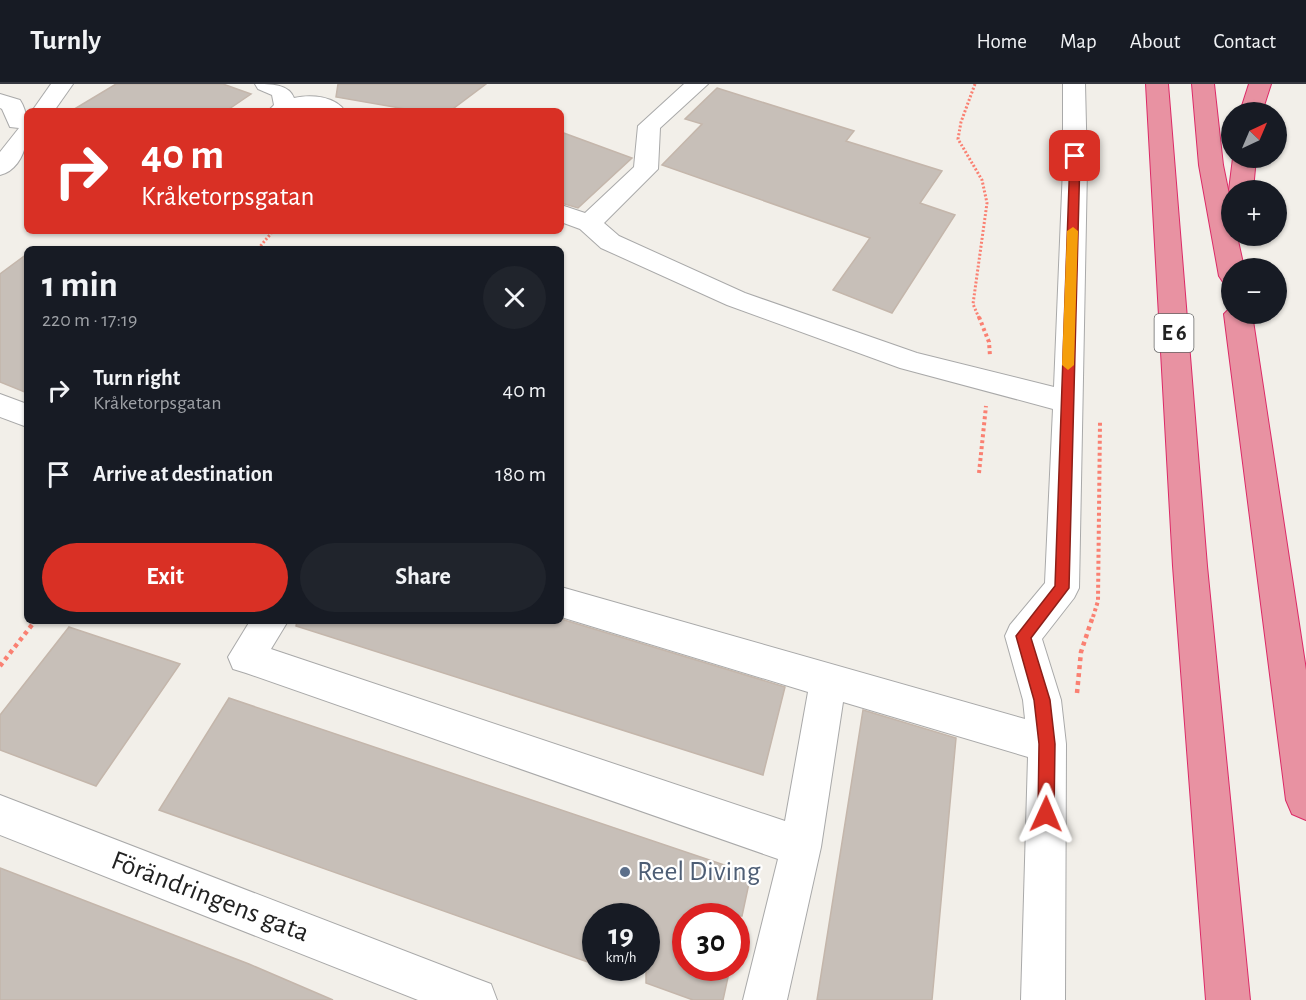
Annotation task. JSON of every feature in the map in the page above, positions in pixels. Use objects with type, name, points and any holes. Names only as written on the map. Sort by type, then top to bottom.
[{"type":"highway","name":"E 6","points":[[1157,84],[1190,566],[1228,1000]]},
{"type":"highway","points":[[1203,84],[1211,165],[1229,258]]},
{"type":"highway","points":[[1254,102],[1260,84]]},
{"type":"highway","points":[[1239,324],[1306,800]]},
{"type":"street","points":[[45,108],[62,84]]},
{"type":"street","points":[[266,84],[282,92],[282,108]]},
{"type":"street","points":[[589,224],[646,169],[649,126],[697,84]]},
{"type":"street","points":[[1043,1000],[1047,744],[1042,700],[1023,636],[1062,588],[1075,168],[1074,84]]},
{"type":"street","points":[[0,101],[12,105],[12,130],[0,168]]},
{"type":"street","points":[[287,108],[313,103],[328,108]]},
{"type":"street","points":[[564,214],[589,224],[610,242],[736,299],[910,361],[1067,401]]},
{"type":"street","points":[[0,405],[24,415]]},
{"type":"street","points":[[564,603],[1047,744]]},
{"type":"street","points":[[268,624],[246,657],[801,847]]},
{"type":"street","points":[[765,1000],[801,847],[828,681]]},
{"type":"street","name":"Förändringens gata","points":[[0,815],[475,1000]]},
{"type":"path","points":[[975,84],[961,122],[958,139],[982,180],[987,204],[973,304],[978,319],[989,335],[991,350],[985,432],[979,473]]},
{"type":"path","points":[[260,246],[270,234]]},
{"type":"path","points":[[0,666],[33,624]]},
{"type":"building","points":[[116,84],[223,84],[251,94],[230,108],[76,108]]},
{"type":"building","points":[[338,84],[486,84],[454,108],[400,108],[336,97]]},
{"type":"building","points":[[717,88],[854,131],[846,141],[942,171],[920,203],[955,215],[892,313],[833,290],[870,238],[662,165],[702,124],[685,119]]},
{"type":"building","points":[[564,133],[632,158],[578,208],[564,204]]},
{"type":"building","points":[[24,256],[24,392],[0,382],[0,274]]},
{"type":"building","points":[[564,620],[785,687],[763,775],[296,626],[296,624],[564,624]]},
{"type":"building","points":[[69,627],[180,664],[96,786],[0,750],[0,715]]},
{"type":"building","points":[[229,698],[751,874],[745,903],[672,903],[672,981],[727,981],[723,1000],[693,1000],[646,983],[646,981],[660,981],[660,903],[582,903],[582,960],[159,810]]},
{"type":"building","points":[[863,710],[956,738],[932,1000],[817,1000]]},
{"type":"building","points":[[0,868],[249,964],[333,1000],[0,1000]]},
{"type":"slow traffic","points":[[1068,365],[1073,231]]},
{"type":"place","name":"Reel Diving","points":[[625,872]]},
{"type":"route","points":[[1046,814],[1047,744],[1042,700],[1023,636],[1062,588],[1075,156]]}]
